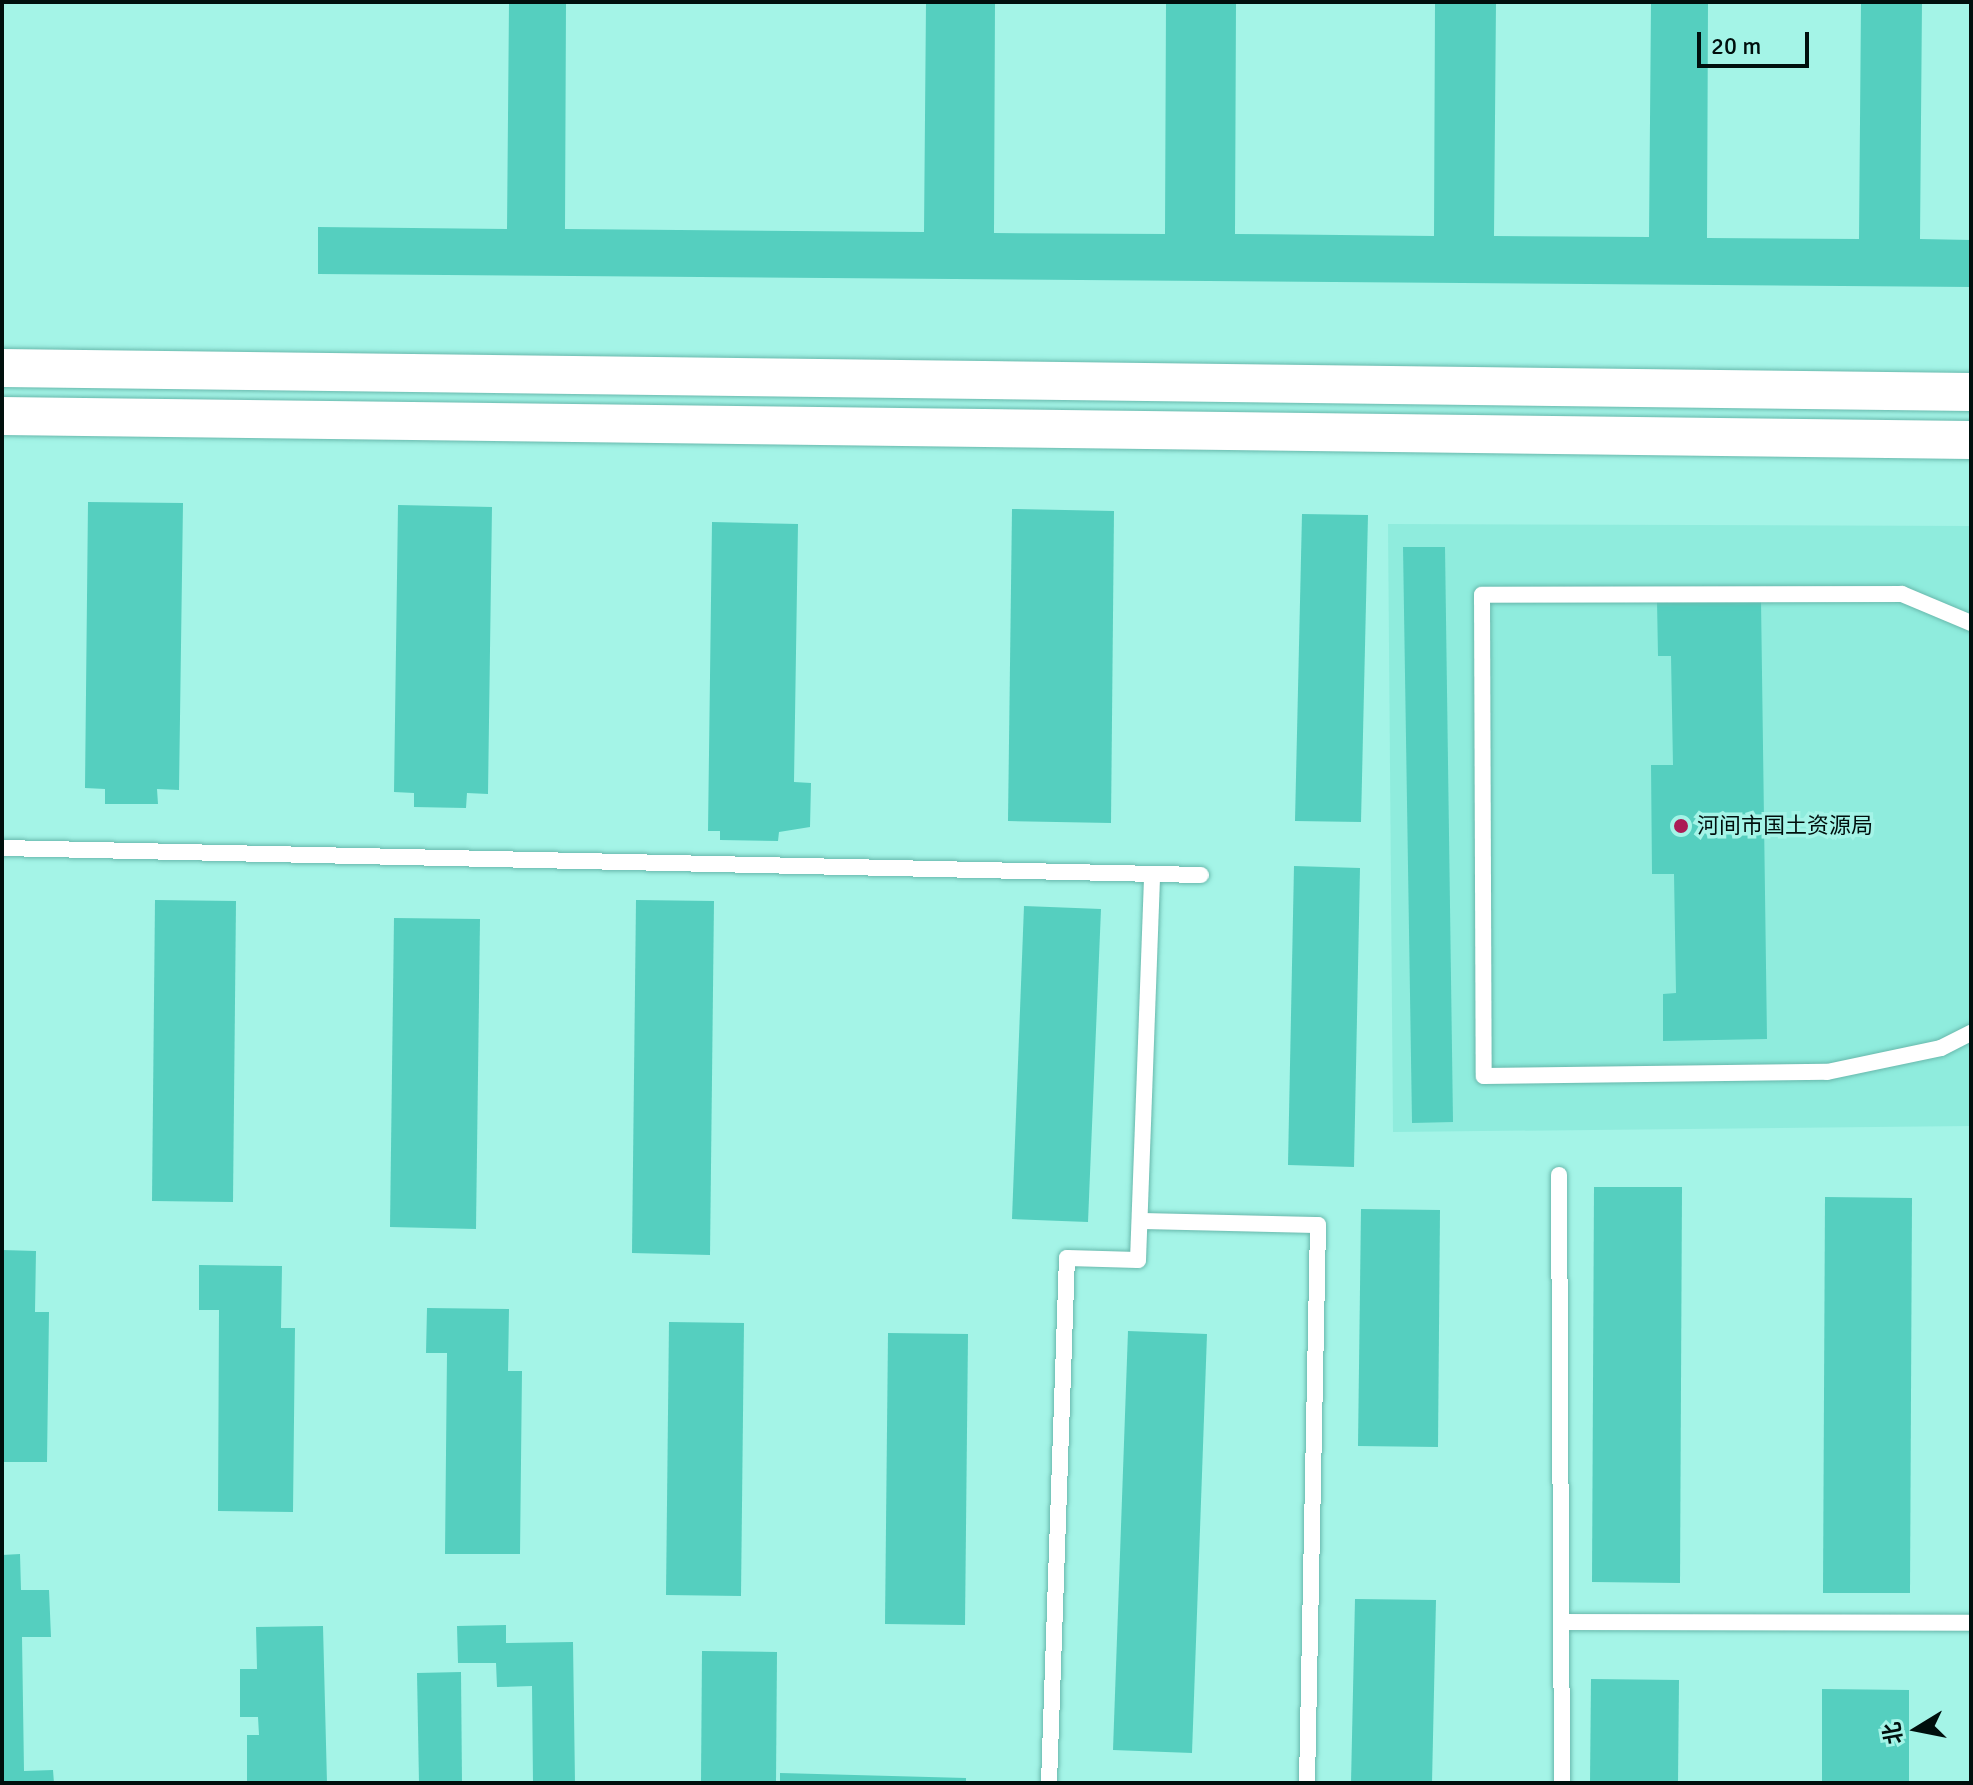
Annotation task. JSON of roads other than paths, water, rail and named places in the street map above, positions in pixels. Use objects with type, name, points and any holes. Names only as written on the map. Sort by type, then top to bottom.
[{"type":"street","points":[[2,368],[1971,392]]},
{"type":"street","points":[[2,416],[1971,440]]},
{"type":"lane","points":[[1971,623],[1902,594],[1482,595],[1484,1076],[1827,1072],[1941,1048],[1971,1033]]},
{"type":"lane","points":[[2,848],[1201,875]]},
{"type":"lane","points":[[1049,1783],[1067,1258],[1138,1260],[1152,874]]},
{"type":"lane","points":[[1559,1175],[1562,1783]]},
{"type":"lane","points":[[1140,1221],[1318,1225],[1307,1783]]},
{"type":"lane","points":[[1561,1622],[1971,1623]]},
{"type":"place","name":"河间市国土资源局","points":[[1681,826]]}]
